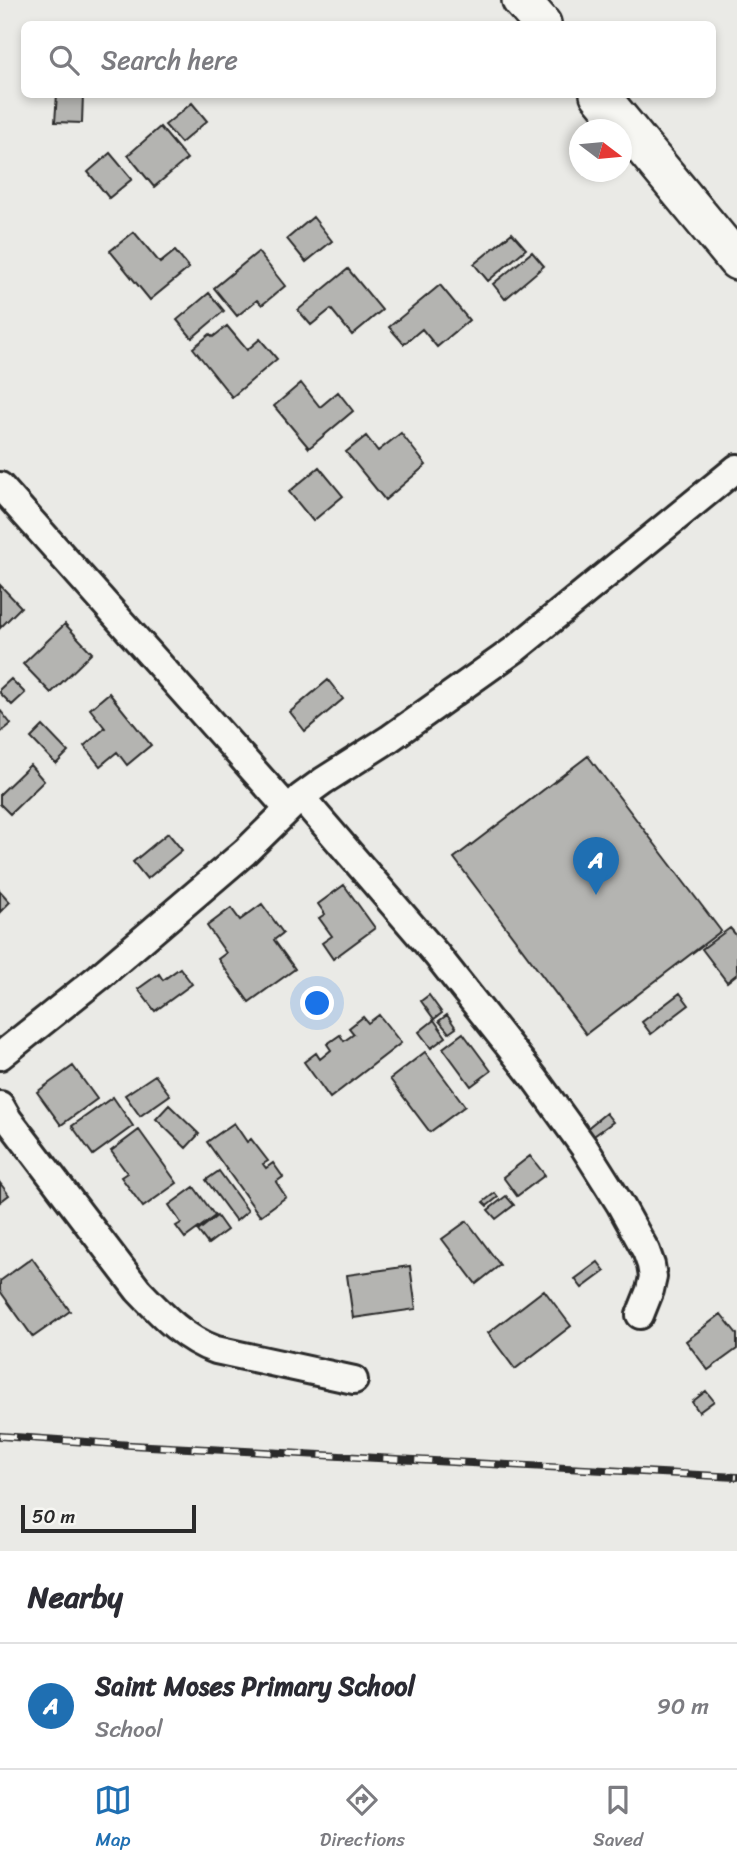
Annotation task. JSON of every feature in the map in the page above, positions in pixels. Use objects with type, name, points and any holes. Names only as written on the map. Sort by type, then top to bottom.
[{"type":"main road","points":[[522,0],[540,21]]},
{"type":"main road","points":[[602,98],[737,261]]},
{"type":"street","points":[[0,1056],[99,977],[235,861],[295,803],[514,650],[737,468]]},
{"type":"street","points":[[0,486],[436,954],[535,1079],[621,1204],[646,1251],[653,1277],[640,1315]]},
{"type":"street","points":[[0,1105],[138,1290],[186,1335],[200,1345],[216,1350],[354,1380]]},
{"type":"building","points":[[57,98],[83,98],[82,123],[55,122]]},
{"type":"building","points":[[192,103],[207,121],[181,143],[165,125]]},
{"type":"building","points":[[160,127],[187,159],[154,187],[128,155]]},
{"type":"building","points":[[110,153],[132,179],[109,198],[88,172]]},
{"type":"building","points":[[313,217],[332,241],[306,262],[287,239]]},
{"type":"building","points":[[134,232],[160,263],[175,251],[189,268],[150,300],[110,251]]},
{"type":"building","points":[[512,233],[526,249],[488,281],[474,264]]},
{"type":"building","points":[[258,252],[285,286],[262,305],[257,300],[237,316],[214,288]]},
{"type":"building","points":[[532,252],[544,266],[505,299],[493,284]]},
{"type":"building","points":[[348,269],[382,310],[352,335],[331,309],[311,325],[298,310]]},
{"type":"building","points":[[440,285],[469,320],[437,347],[422,329],[404,344],[389,327]]},
{"type":"building","points":[[209,293],[224,311],[192,338],[177,320]]},
{"type":"building","points":[[227,326],[247,350],[260,339],[277,359],[232,397],[193,348],[210,334],[213,337]]},
{"type":"building","points":[[301,383],[320,407],[338,392],[353,411],[309,448],[274,406]]},
{"type":"building","points":[[401,433],[426,465],[385,500],[346,452],[366,436],[378,451]]},
{"type":"building","points":[[319,467],[343,496],[313,521],[289,492]]},
{"type":"building","points":[[0,585],[21,607],[0,628]]},
{"type":"building","points":[[65,624],[92,653],[51,693],[23,664]]},
{"type":"building","points":[[11,679],[25,693],[12,705],[0,693],[0,689]]},
{"type":"building","points":[[328,680],[343,699],[305,731],[290,712]]},
{"type":"building","points":[[109,693],[151,745],[127,765],[117,752],[100,766],[84,746],[105,728],[90,709]]},
{"type":"building","points":[[0,710],[11,724],[0,733]]},
{"type":"building","points":[[43,726],[68,752],[56,764],[31,738]]},
{"type":"building","points":[[588,756],[721,931],[586,1034],[454,858]]},
{"type":"building","points":[[30,765],[44,781],[10,814],[0,804],[0,794]]},
{"type":"building","points":[[168,833],[182,850],[147,879],[133,862]]},
{"type":"building","points":[[344,885],[375,928],[333,959],[322,943],[332,936],[319,918],[325,914],[318,904]]},
{"type":"building","points":[[0,891],[10,902],[0,912]]},
{"type":"building","points":[[262,904],[283,933],[274,940],[295,969],[249,1002],[218,959],[226,953],[207,926],[231,908],[240,920]]},
{"type":"building","points":[[730,928],[737,936],[737,974],[727,982],[702,949]]},
{"type":"building","points":[[180,968],[192,984],[155,1011],[138,989],[159,974],[163,980]]},
{"type":"building","points":[[680,993],[689,1005],[651,1034],[642,1022]]},
{"type":"building","points":[[429,995],[442,1013],[434,1019],[421,1001]]},
{"type":"building","points":[[379,1015],[401,1043],[330,1098],[304,1062],[316,1053],[320,1059],[331,1050],[327,1044],[340,1035],[344,1041],[354,1034],[349,1028],[363,1017],[368,1023]]},
{"type":"building","points":[[447,1015],[456,1028],[449,1033],[439,1021]]},
{"type":"building","points":[[434,1020],[446,1037],[431,1048],[419,1032]]},
{"type":"building","points":[[463,1033],[491,1071],[471,1086],[443,1048]]},
{"type":"building","points":[[425,1052],[465,1106],[430,1132],[390,1079]]},
{"type":"building","points":[[73,1066],[97,1099],[61,1125],[37,1092]]},
{"type":"building","points":[[155,1075],[170,1095],[140,1116],[125,1095]]},
{"type":"building","points":[[113,1097],[133,1126],[93,1155],[72,1126]]},
{"type":"building","points":[[169,1105],[199,1134],[186,1148],[156,1119]]},
{"type":"building","points":[[606,1113],[613,1122],[591,1138],[585,1130]]},
{"type":"building","points":[[234,1123],[247,1142],[251,1139],[268,1161],[263,1164],[266,1168],[273,1163],[283,1177],[276,1182],[286,1197],[260,1216],[207,1142]]},
{"type":"building","points":[[139,1130],[177,1183],[143,1207],[121,1177],[127,1173],[111,1151]]},
{"type":"building","points":[[530,1156],[545,1175],[517,1196],[503,1177]]},
{"type":"building","points":[[219,1171],[248,1211],[236,1221],[206,1180]]},
{"type":"building","points":[[0,1183],[9,1195],[0,1202]]},
{"type":"building","points":[[194,1187],[215,1216],[185,1238],[176,1226],[181,1223],[169,1205]]},
{"type":"building","points":[[495,1193],[498,1197],[487,1206],[483,1202]]},
{"type":"building","points":[[506,1196],[514,1205],[496,1219],[488,1210]]},
{"type":"building","points":[[217,1216],[227,1230],[208,1244],[198,1231]]},
{"type":"building","points":[[467,1221],[500,1265],[476,1284],[442,1239]]},
{"type":"building","points":[[32,1258],[70,1311],[33,1337],[0,1291],[0,1281]]},
{"type":"building","points":[[598,1262],[605,1271],[582,1288],[575,1279]]},
{"type":"building","points":[[410,1266],[416,1309],[353,1318],[347,1275]]},
{"type":"building","points":[[544,1290],[571,1326],[515,1369],[488,1333]]},
{"type":"building","points":[[721,1314],[737,1334],[737,1349],[708,1370],[686,1341]]},
{"type":"building","points":[[706,1391],[714,1401],[699,1412],[692,1402]]},
{"type":"railway","points":[[0,1436],[737,1477]]},
{"type":"place","name":"Saint Moses Primary School","points":[[596,895]]}]
